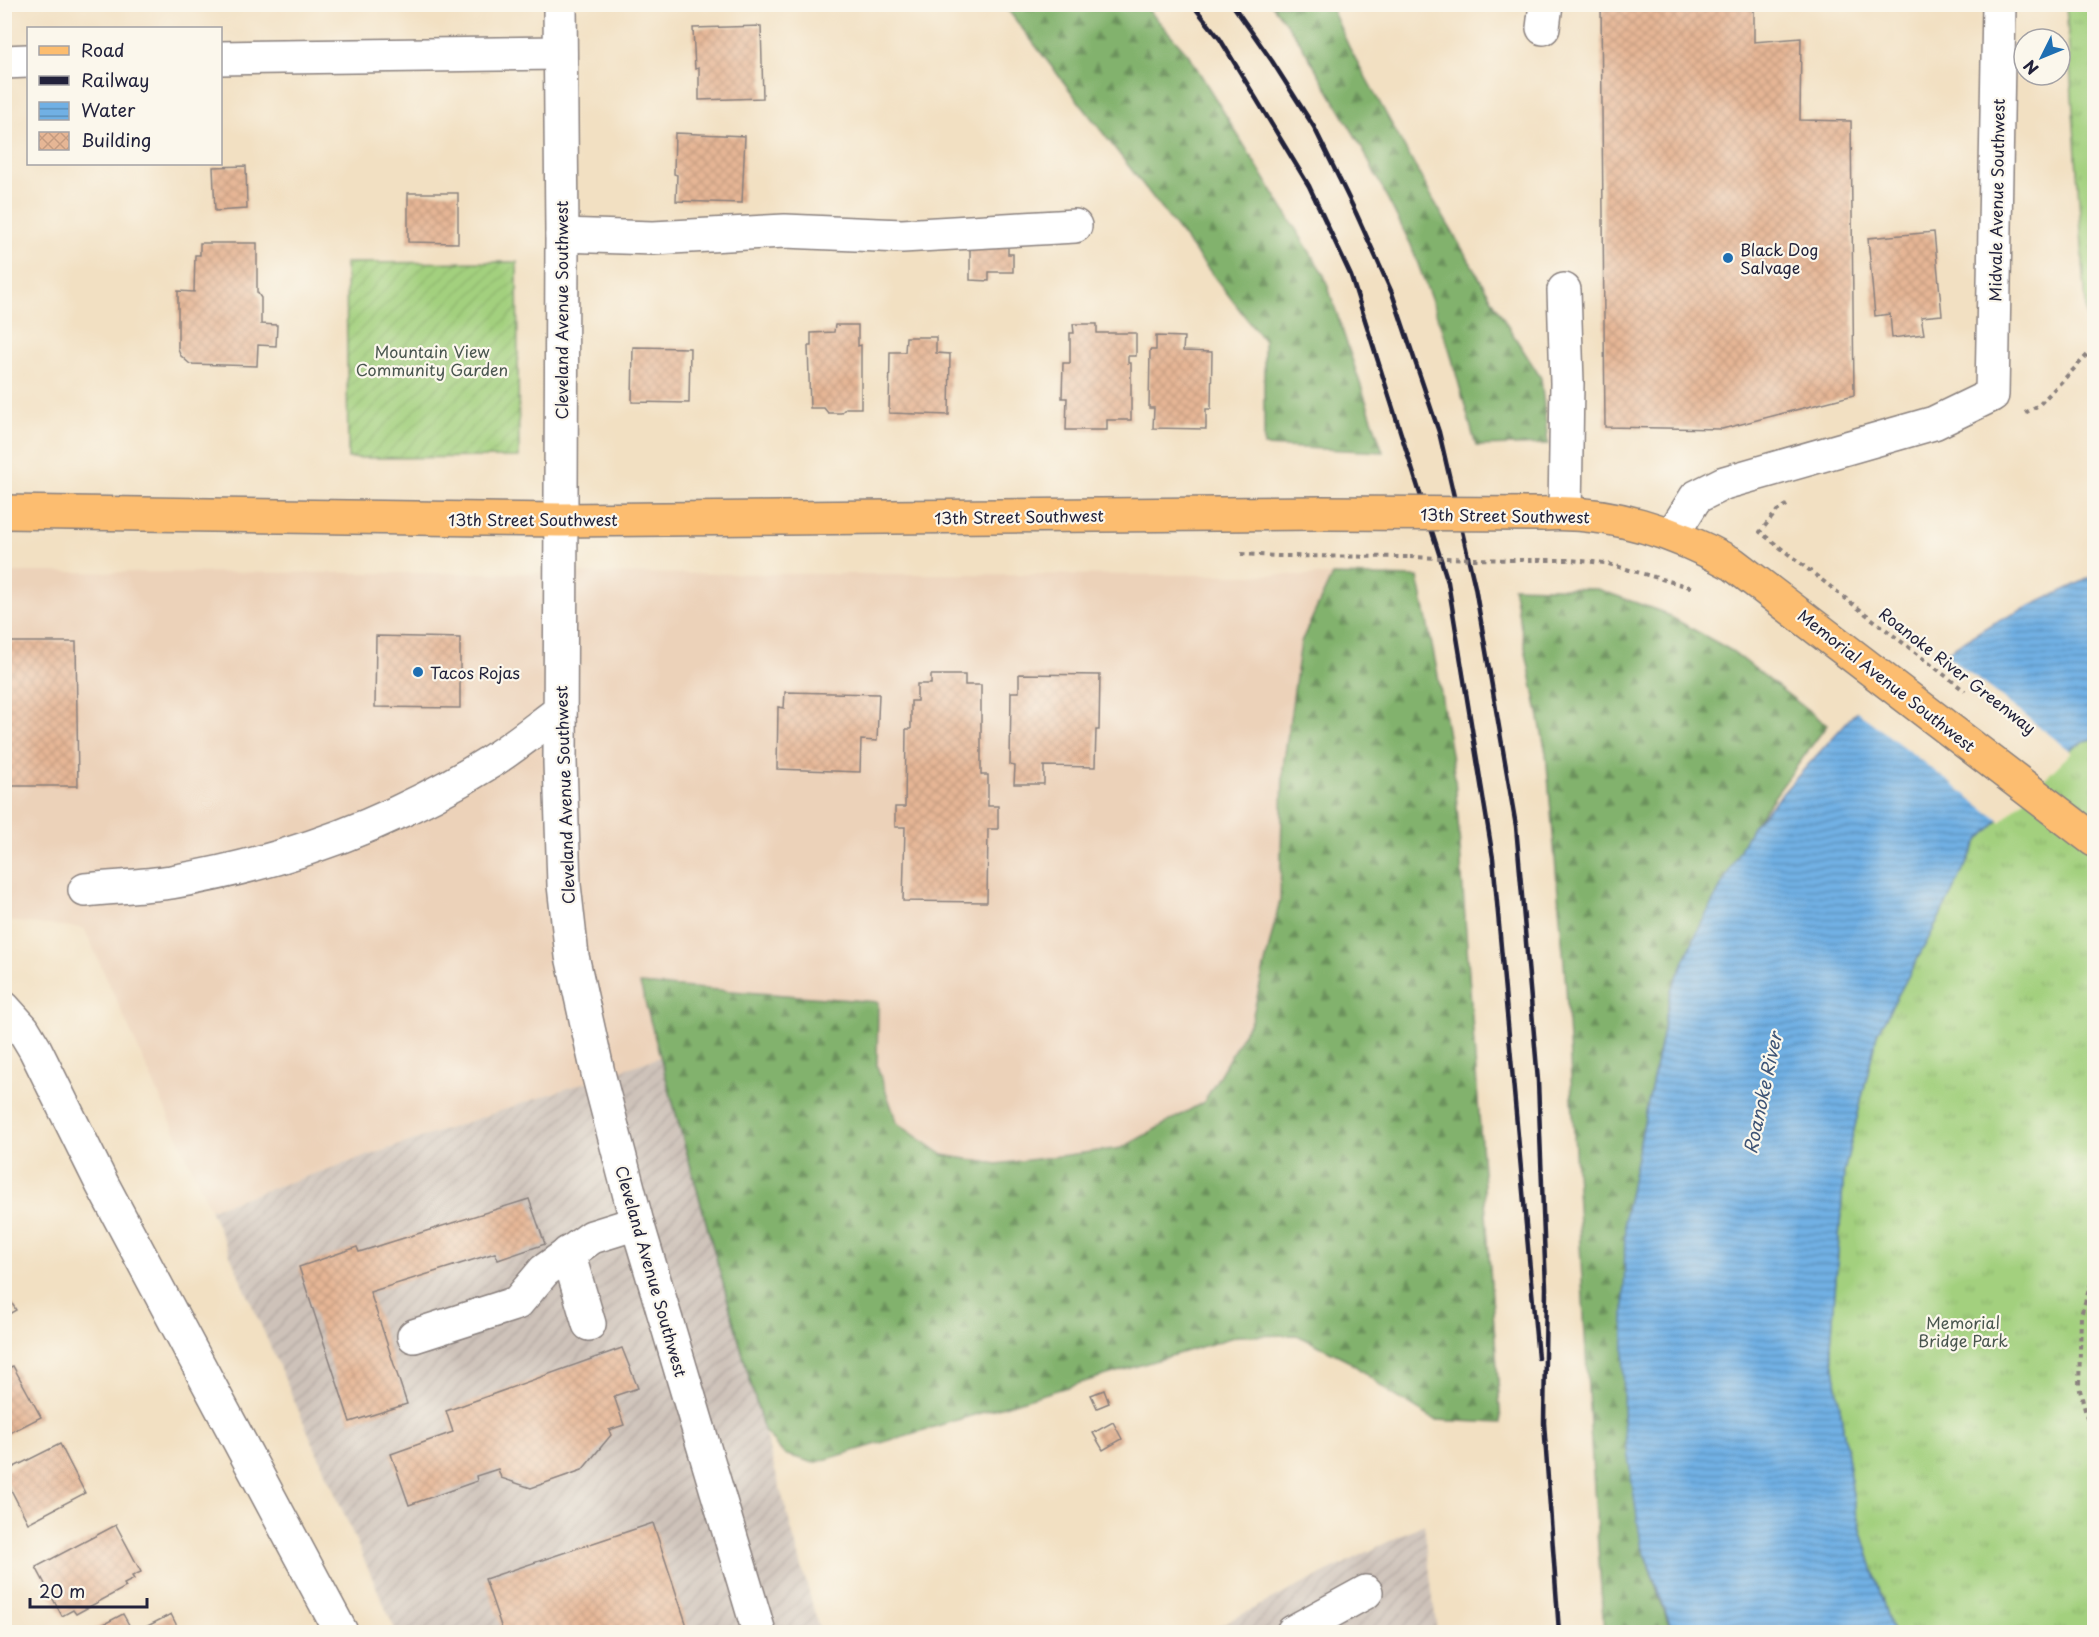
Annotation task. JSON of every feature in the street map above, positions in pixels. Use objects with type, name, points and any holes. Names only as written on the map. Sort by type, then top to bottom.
[{"type":"main road","name":"13th Street Southwest","points":[[4,512],[560,520],[1321,513],[1554,514],[1610,518],[1672,535]]},
{"type":"main road","name":"Memorial Avenue Southwest","points":[[1672,535],[1707,549],[1733,564],[1783,600],[2094,840]]},
{"type":"street","name":"Cleveland Avenue Southwest","points":[[560,4],[562,235],[560,762],[564,885],[572,956],[598,1073],[637,1222],[759,1632]]},
{"type":"street","name":"Midvale Avenue Southwest","points":[[1672,535],[1696,497],[1724,483],[1934,423],[1992,395],[1999,4]]},
{"type":"street","points":[[222,58],[560,53]]},
{"type":"street","points":[[4,62],[27,61]]},
{"type":"street","points":[[562,235],[653,238],[785,231],[902,236],[1075,226]]},
{"type":"street","points":[[1554,514],[1567,383],[1564,290]]},
{"type":"street","points":[[85,890],[181,880],[255,864],[337,838],[416,804],[490,762],[560,711]]},
{"type":"street","points":[[4,1008],[23,1029],[35,1049],[102,1184],[341,1632]]},
{"type":"street","points":[[414,1336],[517,1303],[544,1271],[568,1253],[592,1237],[637,1222]]},
{"type":"street","points":[[568,1253],[589,1324]]},
{"type":"street","points":[[1293,1632],[1366,1592]]},
{"type":"path","points":[[1410,557],[1569,560],[1605,563],[1703,592]]},
{"type":"path","name":"Roanoke River Greenway","points":[[1807,570],[1974,698]]},
{"type":"path","points":[[2094,1274],[2081,1315],[2079,1386],[2094,1446]]},
{"type":"shaded area","points":[[4,572],[1332,575],[1301,643],[1283,768],[1280,900],[1252,1019],[1204,1102],[1122,1148],[997,1164],[943,1155],[897,1123],[877,1066],[878,1003],[640,984],[660,1057],[210,1209],[84,928],[5,921]]},
{"type":"shaded area","points":[[660,1057],[820,1632],[396,1632],[210,1209]]},
{"type":"shaded area","points":[[1424,1524],[1437,1632],[1206,1632]]},
{"type":"green space","points":[[1004,5],[1144,5],[1188,54],[1324,275],[1383,452],[1264,446],[1264,341]]},
{"type":"green space","points":[[1272,5],[1330,5],[1349,47],[1434,201],[1541,378],[1548,444],[1476,446],[1449,348],[1411,245],[1360,144],[1300,42]]},
{"type":"green space","points":[[2066,5],[2094,5],[2094,427],[2071,87],[2072,27],[2067,27]]},
{"type":"green space","name":"Mountain View Community Garden","points":[[517,262],[519,457],[348,458],[346,263]]},
{"type":"green space","points":[[1332,575],[1418,577],[1437,670],[1455,778],[1501,1423],[1435,1420],[1392,1394],[1346,1359],[1297,1335],[1237,1336],[814,1463],[784,1454],[764,1431],[640,984],[878,1002],[877,1066],[897,1123],[943,1155],[997,1164],[1122,1148],[1204,1102],[1252,1019],[1280,900],[1283,768],[1301,642]]},
{"type":"green space","points":[[1513,587],[1597,589],[1662,612],[1732,651],[1827,725],[1752,827],[1696,934],[1671,991],[1625,1215],[1641,1543],[1669,1625],[1669,1632],[1604,1632],[1591,1445],[1566,987],[1546,753]]},
{"type":"green space","name":"Memorial Bridge Park","points":[[2094,738],[2094,1632],[1892,1632],[1855,1509],[1831,1346],[1844,1172],[1877,1034],[1978,841],[2073,747]]},
{"type":"water","name":"Roanoke River","points":[[2094,576],[2094,738],[2073,747],[1978,841],[1877,1034],[1844,1172],[1831,1346],[1855,1509],[1892,1632],[1673,1632],[1641,1543],[1623,1423],[1625,1215],[1671,991],[1696,934],[1752,827],[1863,704],[1990,625]]},
{"type":"pier","points":[[1941,651],[2072,752],[2001,822],[1854,709],[1861,701]]},
{"type":"building","name":"Black Dog Salvage","points":[[1601,4],[1754,4],[1754,42],[1801,38],[1800,120],[1851,121],[1854,395],[1722,429],[1605,427]]},
{"type":"building","points":[[761,26],[763,98],[699,100],[699,68],[695,69],[693,28]]},
{"type":"building","points":[[675,133],[745,136],[742,203],[676,201]]},
{"type":"building","points":[[246,166],[247,209],[215,211],[213,167]]},
{"type":"building","points":[[408,193],[458,193],[458,243],[408,242]]},
{"type":"building","points":[[1934,232],[1942,315],[1921,317],[1924,334],[1892,338],[1890,314],[1875,316],[1868,238]]},
{"type":"building","points":[[200,243],[257,243],[257,292],[261,298],[261,324],[277,325],[276,346],[258,345],[257,366],[190,364],[180,355],[178,291],[194,292],[195,255],[200,255]]},
{"type":"building","points":[[970,246],[1008,246],[1008,254],[1013,254],[1013,272],[989,272],[989,281],[970,280]]},
{"type":"building","points":[[1073,324],[1097,324],[1097,333],[1136,333],[1136,356],[1128,356],[1128,363],[1131,363],[1131,420],[1107,420],[1107,430],[1066,430],[1067,398],[1062,398],[1063,363],[1070,363],[1070,333],[1074,333]]},
{"type":"building","points":[[835,325],[858,325],[858,346],[861,345],[861,408],[846,408],[841,413],[828,413],[824,408],[810,408],[808,346],[811,346],[811,333],[834,332]]},
{"type":"building","points":[[1156,336],[1184,337],[1183,351],[1212,352],[1211,409],[1206,409],[1206,429],[1153,428],[1154,408],[1149,408],[1150,350],[1156,350]]},
{"type":"building","points":[[906,337],[936,337],[936,353],[950,354],[949,415],[889,413],[890,352],[905,352]]},
{"type":"building","points":[[633,347],[690,348],[689,403],[632,402]]},
{"type":"building","points":[[376,636],[460,638],[460,708],[375,707]]},
{"type":"building","points":[[4,642],[76,642],[78,786],[4,786]]},
{"type":"building","points":[[1019,674],[1100,675],[1099,730],[1096,730],[1095,767],[1044,766],[1044,784],[1014,784],[1015,766],[1010,765],[1011,692],[1019,692]]},
{"type":"building","points":[[931,675],[965,675],[965,685],[981,685],[981,775],[988,775],[988,806],[998,806],[998,829],[988,829],[987,902],[903,901],[905,827],[895,827],[895,807],[905,807],[906,729],[911,729],[911,701],[917,701],[917,684],[931,684]]},
{"type":"building","points":[[785,692],[879,694],[877,741],[861,740],[860,772],[777,769],[778,707],[784,708]]},
{"type":"building","points":[[529,1199],[545,1244],[498,1260],[495,1253],[370,1292],[407,1404],[350,1422],[299,1267],[357,1247],[359,1252]]},
{"type":"building","points":[[4,1290],[16,1310],[4,1317]]},
{"type":"building","points":[[622,1348],[638,1388],[614,1396],[624,1425],[609,1430],[611,1435],[582,1470],[531,1488],[501,1478],[498,1469],[476,1476],[477,1481],[409,1505],[391,1454],[453,1432],[446,1411]]},
{"type":"building","points":[[13,1366],[41,1417],[4,1436],[4,1370]]},
{"type":"building","points":[[1104,1390],[1109,1403],[1097,1408],[1091,1395]]},
{"type":"building","points":[[1113,1422],[1122,1439],[1103,1450],[1093,1433]]},
{"type":"building","points":[[60,1444],[85,1493],[28,1523],[4,1472]]},
{"type":"building","points":[[653,1523],[689,1632],[503,1632],[485,1579]]},
{"type":"building","points":[[116,1525],[141,1572],[132,1576],[134,1579],[124,1584],[126,1587],[76,1614],[73,1610],[62,1616],[36,1567]]},
{"type":"building","points":[[123,1614],[133,1632],[89,1632]]},
{"type":"building","points":[[171,1614],[180,1632],[136,1632]]},
{"type":"railway","points":[[1192,4],[1220,39],[1309,186],[1351,276],[1448,582],[1493,858],[1538,1358]]},
{"type":"railway","points":[[1232,4],[1314,127],[1392,293],[1439,432],[1475,587],[1516,826],[1538,1081],[1546,1288],[1544,1423],[1559,1632]]},
{"type":"place","name":"Black Dog Salvage","points":[[1728,258]]},
{"type":"place","name":"Tacos Rojas","points":[[418,672]]}]
